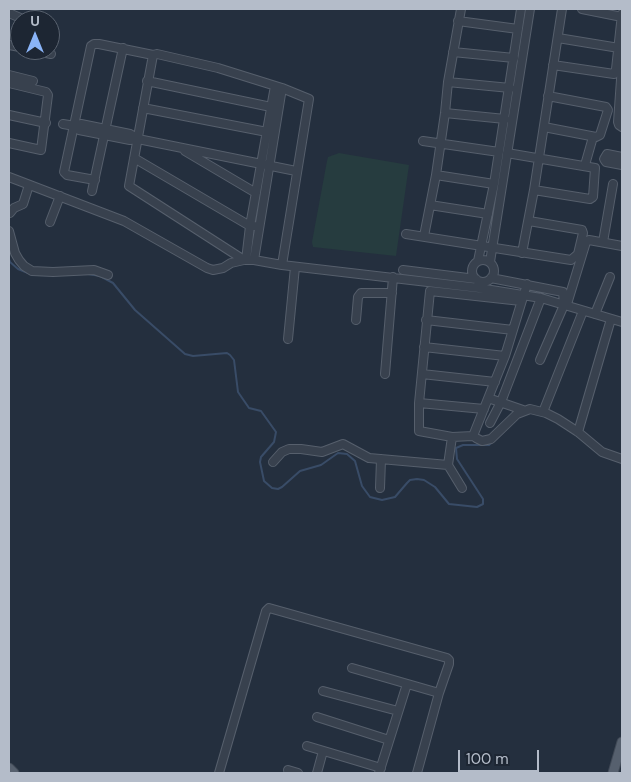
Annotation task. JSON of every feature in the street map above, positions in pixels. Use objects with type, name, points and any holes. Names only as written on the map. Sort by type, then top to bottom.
[{"type":"main road","points":[[613,773],[622,742]]},
{"type":"main road","points":[[9,768],[14,773]]},
{"type":"street","points":[[424,236],[436,175],[446,113],[448,82],[461,9]]},
{"type":"street","points":[[522,253],[529,221],[562,9]]},
{"type":"street","points":[[553,65],[614,74],[622,15],[582,9]]},
{"type":"street","points":[[492,278],[494,270],[490,262],[503,152],[530,13],[521,12],[505,119],[506,136]]},
{"type":"street","points":[[458,21],[518,29]]},
{"type":"street","points":[[558,38],[619,48]]},
{"type":"street","points":[[95,180],[65,174],[91,46],[94,44],[153,55],[157,54],[218,68],[306,97],[310,102],[296,171],[282,265]]},
{"type":"street","points":[[92,191],[123,48]]},
{"type":"street","points":[[453,52],[514,58]]},
{"type":"street","points":[[153,55],[128,183],[131,188],[248,260]]},
{"type":"street","points":[[622,65],[618,122],[622,127]]},
{"type":"street","points":[[9,75],[33,81]]},
{"type":"street","points":[[147,81],[271,107]]},
{"type":"street","points":[[448,82],[510,88]]},
{"type":"street","points":[[9,83],[46,92],[48,95],[46,123],[40,150],[9,143]]},
{"type":"street","points":[[248,260],[259,227],[266,132],[271,107],[279,87]]},
{"type":"street","points":[[248,260],[250,226],[256,193],[265,165],[279,87]]},
{"type":"street","points":[[544,127],[593,137],[600,135],[608,110],[606,107],[548,96]]},
{"type":"street","points":[[143,108],[266,132]]},
{"type":"street","points":[[446,113],[505,119]]},
{"type":"street","points":[[9,115],[46,123]]},
{"type":"street","points":[[63,124],[75,126],[81,124],[105,132],[130,134],[138,139],[296,171]]},
{"type":"street","points":[[585,165],[593,137]]},
{"type":"street","points":[[423,141],[585,165],[596,170],[592,197],[590,199],[534,190]]},
{"type":"street","points":[[179,148],[256,193]]},
{"type":"street","points":[[479,283],[472,272],[474,264],[478,261],[494,184],[503,152]]},
{"type":"street","points":[[622,157],[607,154],[604,159],[606,162],[622,165]]},
{"type":"street","points":[[134,158],[250,226],[259,227]]},
{"type":"street","points":[[436,175],[494,184]]},
{"type":"street","points":[[9,177],[124,221],[213,270],[223,268],[232,263],[248,260],[411,280],[479,283],[492,278],[563,292],[565,305]]},
{"type":"street","points":[[603,242],[613,184]]},
{"type":"street","points":[[10,213],[14,208],[23,204],[29,185]]},
{"type":"street","points":[[50,222],[60,196]]},
{"type":"street","points":[[430,205],[488,214]]},
{"type":"street","points":[[406,234],[571,260],[578,254],[582,230],[529,221]]},
{"type":"street","points":[[9,231],[19,260],[32,271],[66,272],[94,270],[108,275]]},
{"type":"street","points":[[540,360],[565,305],[586,242],[589,240],[622,246]]},
{"type":"street","points":[[478,261],[486,260],[490,262]]},
{"type":"street","points":[[288,339],[295,266]]},
{"type":"street","points":[[403,270],[412,270],[479,283],[522,298]]},
{"type":"street","points":[[411,280],[412,270]]},
{"type":"street","points":[[385,374],[393,277]]},
{"type":"street","points":[[595,314],[610,277]]},
{"type":"street","points":[[526,284],[522,298],[513,330],[505,356],[473,436],[452,437],[419,432],[419,404],[426,320],[429,292],[431,290],[522,298],[541,298],[622,322]]},
{"type":"street","points":[[356,320],[358,297],[361,293],[392,293]]},
{"type":"street","points":[[490,423],[501,402],[541,298]]},
{"type":"street","points":[[544,412],[583,311]]},
{"type":"street","points":[[578,432],[611,319]]},
{"type":"street","points":[[426,320],[513,330]]},
{"type":"street","points":[[424,347],[505,356]]},
{"type":"street","points":[[422,374],[495,382]]},
{"type":"street","points":[[491,398],[523,410],[530,409],[544,412],[578,432],[602,452],[622,459]]},
{"type":"street","points":[[419,404],[484,409]]},
{"type":"street","points":[[476,438],[482,441],[492,440],[507,423],[523,410]]},
{"type":"street","points":[[452,437],[448,465],[462,488]]},
{"type":"street","points":[[273,462],[282,452],[289,449],[322,452],[343,444],[369,458],[448,465]]},
{"type":"street","points":[[380,488],[381,460]]},
{"type":"street","points":[[219,773],[266,611],[269,608],[449,660],[417,773]]},
{"type":"street","points":[[352,668],[439,693]]},
{"type":"street","points":[[307,746],[380,771],[407,684]]},
{"type":"street","points":[[323,691],[398,711]]},
{"type":"street","points":[[317,717],[389,740]]},
{"type":"street","points":[[317,773],[323,751]]},
{"type":"street","points":[[288,770],[298,773]]},
{"type":"green space","points":[[339,153],[409,165],[396,256],[313,247],[312,242],[328,157]]},
{"type":"waterway","points":[[9,259],[18,269],[28,273]]},
{"type":"waterway","points":[[35,274],[48,275]]},
{"type":"waterway","points":[[88,274],[100,276],[113,283],[135,310],[185,354],[193,356],[227,353],[230,355],[234,360],[238,392],[249,408],[261,411],[276,432],[274,442],[261,457],[260,462],[264,481],[272,488],[278,489],[282,487],[300,471],[321,465],[338,453],[347,454],[355,461],[362,486],[370,497],[382,500],[395,497],[410,480],[417,479],[424,480],[435,487],[449,504],[477,507],[483,504],[483,499],[457,459],[456,448],[463,445],[489,445],[491,443]]}]
